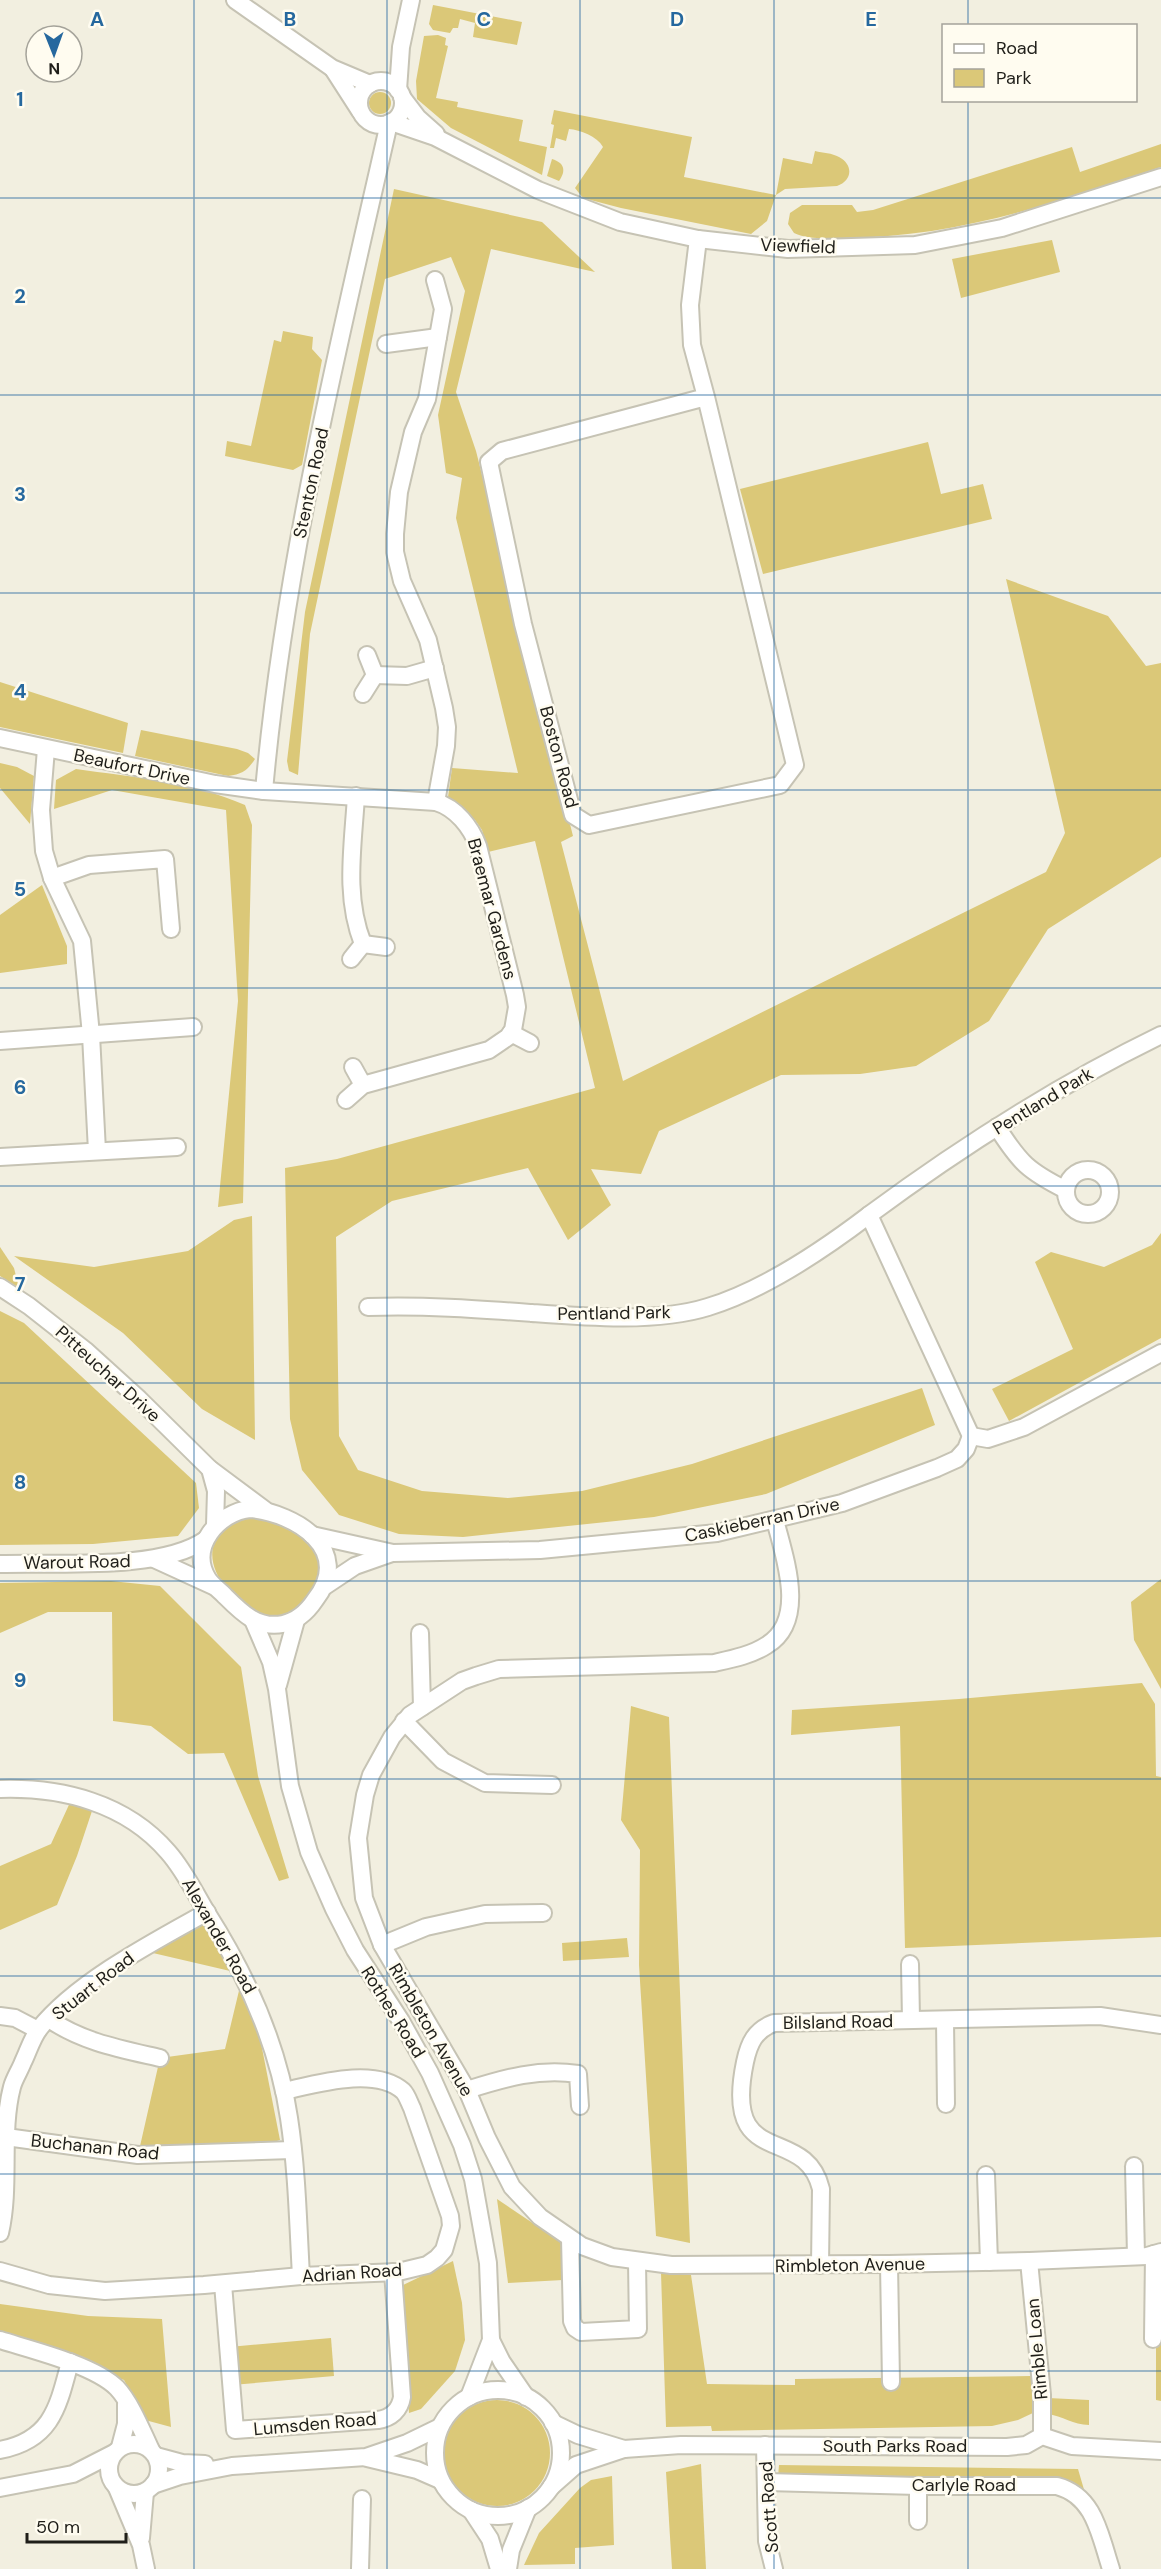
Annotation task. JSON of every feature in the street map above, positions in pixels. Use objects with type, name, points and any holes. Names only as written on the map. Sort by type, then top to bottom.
[{"type":"street","points":[[235,0],[332,68],[373,83],[388,83],[400,94]]},
{"type":"street","points":[[332,68],[364,115],[378,125],[390,123],[401,112],[401,47],[411,0]]},
{"type":"street","points":[[364,115],[360,99],[390,66],[401,47]]},
{"type":"street","name":"Viewfield","points":[[400,94],[418,118],[445,142]]},
{"type":"street","name":"Stenton Road","points":[[364,115],[374,145],[376,179]]},
{"type":"street","name":"Viewfield","points":[[390,123],[445,142],[505,174],[620,222],[698,238],[788,249],[904,247],[1002,228],[1161,177]]},
{"type":"street","name":"Stenton Road","points":[[264,790],[271,712],[288,598],[376,179],[390,123]]},
{"type":"street","name":"Boston Road","points":[[698,238],[691,315],[692,345],[706,396],[795,765],[780,785],[589,825],[573,815],[523,624],[489,462],[502,451],[706,396]]},
{"type":"street","points":[[435,280],[443,309],[423,410],[412,432],[399,492],[395,520],[395,552],[402,581],[428,640],[447,727],[443,774],[436,802]]},
{"type":"street","points":[[386,344],[438,338]]},
{"type":"street","points":[[367,655],[375,675]]},
{"type":"street","points":[[375,675],[407,676],[435,668]]},
{"type":"street","points":[[363,694],[375,675]]},
{"type":"street","name":"Beaufort Drive","points":[[0,738],[215,784],[264,790]]},
{"type":"street","points":[[46,749],[41,830],[52,878],[82,941],[91,1035],[98,1151]]},
{"type":"street","name":"Braemar Gardens","points":[[264,790],[436,802],[455,812],[473,833],[478,846],[515,995],[517,1007],[512,1033]]},
{"type":"street","points":[[356,796],[350,886],[356,926],[363,944]]},
{"type":"street","points":[[52,878],[89,865],[165,859],[171,929]]},
{"type":"street","points":[[363,944],[386,947]]},
{"type":"street","points":[[351,959],[363,944]]},
{"type":"street","points":[[0,1041],[193,1027]]},
{"type":"street","points":[[346,1100],[363,1085],[475,1056],[489,1050],[512,1033],[530,1043]]},
{"type":"street","name":"Pentland Park","points":[[368,1307],[448,1308],[586,1317],[651,1317],[708,1308],[786,1271],[869,1215],[925,1173],[997,1127],[1113,1059],[1161,1035]]},
{"type":"street","points":[[353,1067],[363,1085]]},
{"type":"street","points":[[997,1127],[1016,1157],[1035,1174],[1066,1190]]},
{"type":"street","points":[[0,1157],[177,1147]]},
{"type":"street","points":[[869,1215],[971,1436],[988,1439],[1024,1427],[1161,1353]]},
{"type":"street","name":"Pitteuchar Drive","points":[[0,1287],[29,1306],[85,1350],[139,1399],[210,1470],[270,1513]]},
{"type":"street","name":"Caskieberran Drive","points":[[312,1535],[393,1553],[601,1546],[717,1533],[842,1503],[937,1468],[957,1459],[966,1449],[971,1436]]},
{"type":"street","points":[[210,1470],[216,1491],[215,1525]]},
{"type":"street","points":[[277,1689],[296,1620],[314,1603],[325,1586],[329,1574],[327,1554],[322,1544],[312,1535],[270,1513],[260,1510],[241,1510],[226,1515],[215,1525],[206,1540],[203,1559],[208,1578],[253,1620],[271,1625],[296,1620]]},
{"type":"street","name":"Rimbleton Avenue","points":[[776,1520],[790,1589],[789,1607],[785,1622],[777,1636],[768,1645],[746,1655],[714,1663],[499,1669],[462,1681],[404,1721],[371,1775],[365,1795],[358,1838],[363,1898],[382,1945],[467,2090],[512,2187],[540,2217],[570,2239],[603,2254],[671,2265],[820,2265],[1029,2261],[1158,2253]]},
{"type":"street","points":[[154,1559],[193,1549],[206,1540]]},
{"type":"street","name":"Caskieberran Drive","points":[[325,1586],[355,1566],[393,1553]]},
{"type":"street","points":[[154,1559],[216,1587]]},
{"type":"street","name":"Warout Road","points":[[0,1564],[154,1559]]},
{"type":"street","name":"Rothes Road","points":[[253,1620],[271,1662],[277,1689],[290,1786],[309,1852],[344,1930],[370,1975],[401,2021],[430,2073],[462,2145],[479,2203],[486,2244],[491,2340],[469,2397]]},
{"type":"street","points":[[420,1632],[422,1707]]},
{"type":"street","points":[[404,1721],[443,1761],[485,1783],[552,1785]]},
{"type":"street","name":"Alexander Road","points":[[0,1789],[25,1788],[73,1796],[119,1812],[167,1851],[207,1912],[243,1973],[258,2006],[284,2091],[292,2150],[301,2276]]},
{"type":"street","name":"Stuart Road","points":[[0,2233],[6,2187],[6,2137],[12,2087],[44,2025],[61,2006],[98,1978],[140,1950],[207,1912]]},
{"type":"street","points":[[382,1945],[426,1927],[485,1914],[543,1914]]},
{"type":"street","points":[[910,1964],[911,2020]]},
{"type":"street","points":[[0,2016],[64,2030],[98,2043],[159,2058]]},
{"type":"street","name":"Bilsland Road","points":[[820,2265],[820,2189],[815,2171],[804,2158],[762,2139],[751,2130],[744,2118],[743,2072],[751,2042],[755,2034],[763,2027],[774,2024],[1100,2016],[1161,2025]]},
{"type":"street","points":[[945,2020],[946,2104]]},
{"type":"street","points":[[467,2090],[520,2073],[559,2071],[578,2074],[580,2106]]},
{"type":"street","name":"Adrian Road","points":[[0,2271],[49,2285],[105,2291],[223,2284],[301,2276],[393,2272],[427,2265],[437,2258],[449,2238],[451,2226],[445,2196],[404,2092],[383,2081],[352,2078],[284,2091]]},
{"type":"street","name":"Buchanan Road","points":[[6,2137],[138,2155],[292,2150]]},
{"type":"street","points":[[1134,2166],[1136,2256]]},
{"type":"street","points":[[986,2175],[989,2262]]},
{"type":"street","points":[[570,2239],[572,2321],[575,2328],[581,2332],[638,2329],[637,2261]]},
{"type":"street","points":[[1153,2339],[1158,2253]]},
{"type":"street","name":"Rimble Loan","points":[[1029,2261],[1040,2373],[1042,2436]]},
{"type":"street","points":[[889,2264],[891,2382]]},
{"type":"street","name":"Lumsden Road","points":[[223,2284],[235,2430],[378,2420],[394,2413],[400,2406],[402,2397],[393,2272]]},
{"type":"street","points":[[0,2340],[70,2362],[117,2389],[154,2453],[159,2475],[149,2488],[141,2523],[141,2544],[146,2569]]},
{"type":"street","name":"Rothes Road","points":[[491,2340],[512,2379],[526,2397]]},
{"type":"street","points":[[0,2450],[32,2439],[50,2420],[59,2402],[70,2362]]},
{"type":"street","points":[[498,2390],[526,2397],[546,2413],[553,2423],[559,2439],[561,2455],[558,2472],[551,2487],[537,2503],[514,2514],[500,2516],[471,2510],[453,2498],[440,2480],[435,2453],[440,2427],[452,2410],[469,2397],[498,2390]]},
{"type":"street","points":[[126,2404],[126,2424],[108,2467],[141,2544]]},
{"type":"street","name":"South Parks Road","points":[[553,2423],[578,2435],[624,2449]]},
{"type":"street","points":[[73,2474],[114,2484],[127,2493],[149,2488],[180,2476],[232,2466],[366,2457],[407,2443],[440,2427]]},
{"type":"street","points":[[1042,2436],[1072,2446],[1161,2451]]},
{"type":"street","name":"South Parks Road","points":[[551,2487],[576,2465],[624,2449],[681,2445],[1006,2447],[1026,2445],[1042,2436]]},
{"type":"street","points":[[0,2488],[73,2474],[135,2443],[182,2463],[232,2466]]},
{"type":"street","name":"Scott Road","points":[[765,2445],[767,2541],[774,2569]]},
{"type":"street","points":[[366,2457],[417,2470],[440,2480]]},
{"type":"street","name":"Carlyle Road","points":[[766,2482],[918,2486],[1058,2486],[1080,2496],[1092,2513],[1111,2569]]},
{"type":"street","points":[[918,2486],[918,2521]]},
{"type":"street","points":[[360,2569],[362,2499]]},
{"type":"street","points":[[508,2569],[511,2550],[528,2508]]},
{"type":"street","points":[[471,2510],[490,2539],[499,2569]]},
{"type":"green space","points":[[433,5],[522,22],[517,45],[473,37],[475,23],[460,19],[458,28],[453,28],[450,33],[433,30],[429,24]]},
{"type":"green space","points":[[438,35],[446,38],[445,45],[448,46],[436,98],[458,102],[457,107],[523,120],[519,141],[547,147],[542,175],[451,128],[417,99],[416,81],[424,36]]},
{"type":"green space","points":[[380,92],[388,95],[391,103],[388,111],[380,114],[372,111],[369,103],[372,95]]},
{"type":"green space","points":[[554,110],[692,137],[684,177],[776,195],[767,221],[751,234],[621,208],[583,198],[575,188],[603,147],[588,134],[569,129],[566,141],[556,138],[554,148],[550,148]]},
{"type":"green space","points":[[1161,144],[1161,167],[1044,205],[965,225],[885,236],[825,238],[806,237],[794,233],[788,224],[790,213],[802,205],[852,205],[857,212],[873,210],[1072,147],[1080,172]]},
{"type":"green space","points":[[815,151],[839,157],[849,168],[846,180],[837,186],[785,189],[776,195],[783,158],[812,164]]},
{"type":"green space","points":[[552,159],[560,163],[563,168],[559,181],[547,176]]},
{"type":"green space","points":[[394,189],[542,222],[595,272],[491,249],[456,392],[476,451],[573,836],[561,842],[623,1081],[1046,872],[1065,833],[1006,579],[1108,616],[1146,666],[1161,663],[1161,857],[1048,929],[989,1021],[916,1066],[860,1074],[781,1075],[659,1131],[641,1174],[591,1169],[611,1205],[568,1240],[528,1168],[392,1201],[336,1237],[339,1436],[358,1470],[422,1491],[508,1498],[582,1491],[692,1464],[922,1388],[935,1425],[766,1494],[654,1517],[463,1537],[399,1534],[339,1515],[302,1470],[290,1419],[285,1168],[337,1159],[595,1088],[535,841],[488,852],[482,830],[475,820],[448,797],[452,768],[518,773],[456,518],[462,478],[446,473],[438,415],[465,291],[451,257],[385,279],[310,634],[298,775],[289,771],[287,761],[305,612]]},
{"type":"green space","points":[[1052,240],[1060,272],[961,298],[952,259]]},
{"type":"green space","points":[[283,331],[313,337],[312,349],[322,360],[302,465],[293,470],[225,456],[227,441],[251,446],[274,340],[281,342]]},
{"type":"green space","points":[[928,442],[941,494],[983,484],[992,519],[763,574],[740,489]]},
{"type":"green space","points":[[0,682],[128,723],[123,753],[0,727]]},
{"type":"green space","points":[[141,730],[237,749],[248,753],[255,759],[244,771],[228,776],[135,756]]},
{"type":"green space","points":[[0,763],[17,767],[34,776],[30,824],[0,788]]},
{"type":"green space","points":[[76,769],[183,786],[245,805],[252,825],[243,1203],[218,1207],[238,1001],[226,810],[112,790],[54,809],[56,780]]},
{"type":"green space","points":[[42,885],[67,946],[67,964],[0,973],[0,915]]},
{"type":"green space","points":[[252,1216],[255,1440],[202,1409],[123,1333],[14,1256],[94,1267],[188,1251],[234,1220]]},
{"type":"green space","points":[[1161,1233],[1161,1338],[1009,1421],[992,1389],[1073,1349],[1035,1262],[1051,1252],[1104,1267],[1152,1245]]},
{"type":"green space","points":[[0,1247],[14,1268],[19,1288],[0,1276]]},
{"type":"green space","points":[[0,1311],[24,1323],[196,1483],[199,1508],[178,1536],[93,1544],[0,1545]]},
{"type":"green space","points":[[255,1517],[283,1527],[297,1535],[317,1554],[321,1566],[319,1580],[309,1595],[289,1614],[271,1616],[256,1611],[241,1602],[218,1576],[213,1560],[214,1545],[222,1531],[237,1521]]},
{"type":"green space","points":[[1161,1579],[1161,1689],[1134,1640],[1131,1602]]},
{"type":"green space","points":[[111,1581],[160,1586],[241,1667],[258,1776],[289,1878],[279,1881],[224,1753],[188,1754],[151,1726],[113,1721],[112,1612],[48,1612],[0,1633],[0,1583]]},
{"type":"green space","points":[[1142,1683],[1155,1704],[1156,1776],[1161,1777],[1161,1937],[905,1948],[900,1726],[791,1735],[792,1710],[959,1699]]},
{"type":"green space","points":[[631,1706],[669,1717],[690,2243],[656,2236],[639,1965],[640,1850],[621,1820]]},
{"type":"green space","points":[[73,1796],[95,1802],[77,1856],[57,1905],[0,1930],[0,1866],[51,1844]]},
{"type":"green space","points":[[207,1912],[242,1974],[140,1950]]},
{"type":"green space","points":[[627,1938],[629,1957],[563,1961],[562,1943]]},
{"type":"green space","points":[[243,1976],[269,2041],[261,2043],[280,2140],[243,2152],[138,2155],[160,2058],[225,2049]]},
{"type":"green space","points":[[497,2199],[567,2246],[563,2280],[508,2283]]},
{"type":"green space","points":[[1161,2252],[1161,2401],[1156,2400],[1156,2346]]},
{"type":"green space","points":[[453,2261],[462,2303],[465,2340],[455,2371],[421,2409],[409,2413],[401,2286]]},
{"type":"green space","points":[[661,2273],[691,2275],[707,2384],[795,2385],[795,2379],[1031,2376],[1035,2412],[1018,2420],[992,2426],[712,2431],[711,2426],[666,2427]]},
{"type":"green space","points":[[0,2304],[88,2316],[162,2319],[171,2427],[145,2420],[124,2380],[0,2335]]},
{"type":"green space","points":[[331,2338],[334,2376],[232,2385],[229,2347]]},
{"type":"green space","points":[[1048,2398],[1089,2400],[1089,2425],[1078,2424],[1047,2414]]},
{"type":"green space","points":[[497,2400],[517,2404],[534,2416],[546,2433],[550,2453],[546,2473],[534,2490],[517,2502],[497,2506],[477,2502],[460,2490],[448,2473],[444,2453],[448,2433],[460,2416],[477,2404]]},
{"type":"green space","points":[[701,2464],[706,2569],[672,2569],[666,2472]]},
{"type":"green space","points":[[779,2465],[1078,2469],[1085,2493],[778,2477]]},
{"type":"green space","points":[[612,2476],[614,2545],[575,2548],[575,2564],[524,2565],[539,2533],[580,2488],[591,2480]]}]
